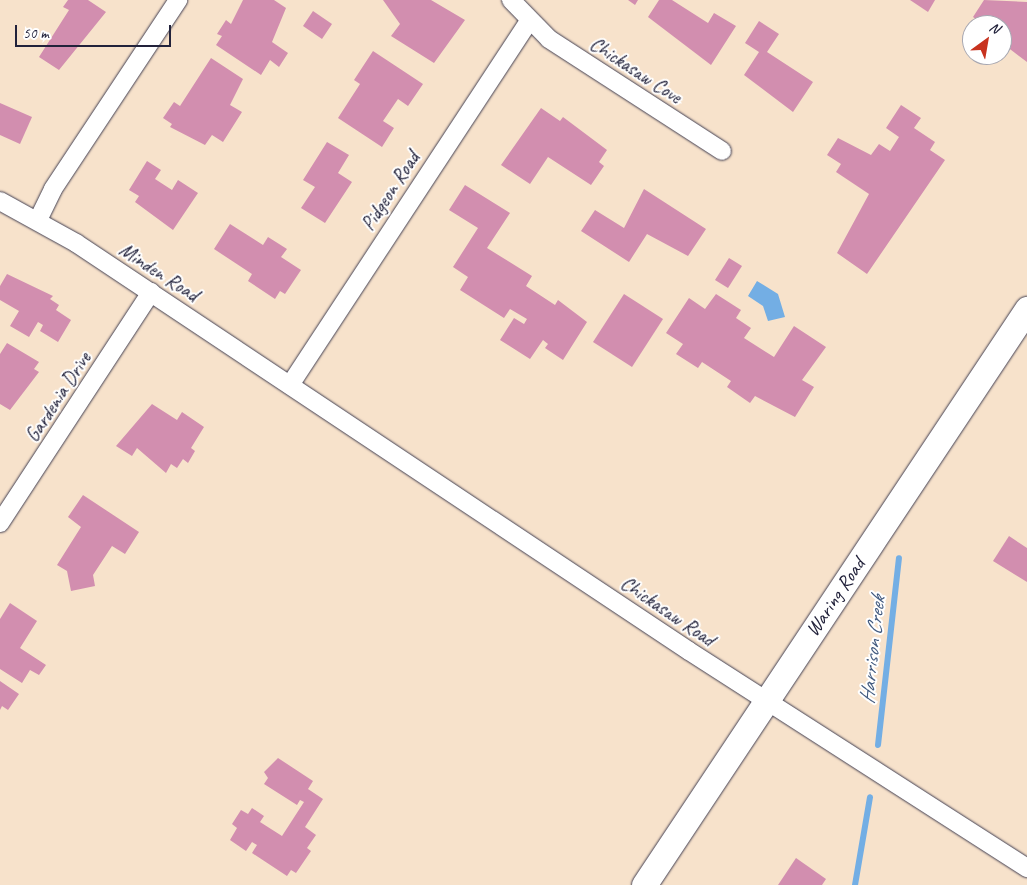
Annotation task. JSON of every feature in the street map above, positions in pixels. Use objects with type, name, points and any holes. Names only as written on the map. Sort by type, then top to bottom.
[{"type":"main road","name":"Waring Road","points":[[644,885],[1027,309]]},
{"type":"street","points":[[38,220],[53,189],[178,0]]},
{"type":"street","points":[[511,0],[528,22]]},
{"type":"street","name":"Chickasaw Cove","points":[[528,22],[722,151]]},
{"type":"street","name":"Pidgeon Road","points":[[290,385],[528,22]]},
{"type":"street","name":"Minden Road","points":[[0,201],[38,220],[151,292],[290,385]]},
{"type":"street","name":"Gardenia Drive","points":[[0,523],[151,292]]},
{"type":"street","name":"Chickasaw Road","points":[[290,385],[766,701],[1027,868]]},
{"type":"water","points":[[757,281],[778,294],[785,317],[768,321],[763,306],[748,296]]},
{"type":"building","points":[[68,0],[88,0],[106,12],[59,70],[39,57],[69,10],[63,7]]},
{"type":"building","points":[[243,0],[274,0],[286,8],[272,42],[288,53],[279,67],[270,60],[261,75],[216,45],[222,36],[217,34],[226,20],[231,24]]},
{"type":"building","points":[[383,0],[431,0],[465,20],[434,63],[391,36],[400,24]]},
{"type":"building","points":[[628,0],[638,0],[635,5]]},
{"type":"building","points":[[659,0],[672,0],[708,23],[714,13],[736,26],[711,65],[648,17]]},
{"type":"building","points":[[910,0],[935,0],[928,12]]},
{"type":"building","points":[[984,0],[1027,2],[1027,62],[1012,51],[1012,15],[974,15]]},
{"type":"building","points":[[313,11],[332,24],[322,39],[303,26]]},
{"type":"building","points":[[759,21],[779,34],[767,52],[813,82],[793,112],[744,75],[759,52],[745,43]]},
{"type":"building","points":[[373,51],[423,84],[408,106],[398,99],[383,121],[394,128],[382,147],[338,118],[360,84],[354,80]]},
{"type":"building","points":[[211,58],[243,79],[230,105],[242,112],[223,142],[212,135],[205,145],[170,127],[172,124],[163,118],[174,102],[180,106]]},
{"type":"building","points":[[0,103],[32,117],[20,144],[0,135]]},
{"type":"building","points":[[901,105],[921,118],[914,128],[935,142],[930,150],[945,160],[867,274],[837,253],[869,194],[836,172],[841,164],[827,155],[838,138],[871,155],[879,144],[890,151],[899,137],[886,128]]},
{"type":"building","points":[[541,108],[560,121],[563,117],[607,150],[599,162],[604,166],[591,185],[548,157],[530,184],[501,165]]},
{"type":"building","points":[[327,142],[349,155],[338,173],[352,182],[325,223],[301,208],[315,187],[303,180]]},
{"type":"building","points":[[147,161],[161,170],[155,179],[172,190],[178,180],[198,193],[173,230],[135,202],[139,196],[129,190]]},
{"type":"building","points":[[465,185],[510,213],[487,248],[532,276],[526,286],[555,305],[558,300],[587,322],[563,360],[545,348],[548,344],[543,340],[530,359],[500,340],[514,318],[524,324],[527,319],[510,309],[504,318],[460,290],[468,277],[453,267],[478,228],[449,210]]},
{"type":"building","points":[[644,189],[706,229],[688,256],[647,234],[629,262],[581,231],[595,210],[624,228]]},
{"type":"building","points":[[230,224],[263,245],[268,237],[287,249],[281,257],[301,270],[285,294],[280,291],[275,299],[248,281],[252,274],[214,249]]},
{"type":"building","points":[[729,258],[742,266],[728,288],[715,280]]},
{"type":"building","points":[[7,274],[53,296],[50,299],[59,305],[56,310],[71,320],[58,342],[40,331],[43,325],[38,322],[29,337],[10,326],[19,311],[0,300],[0,286]]},
{"type":"building","points":[[624,294],[663,319],[632,367],[593,342]]},
{"type":"building","points":[[716,294],[741,310],[736,318],[751,328],[744,338],[774,357],[794,326],[826,347],[802,380],[814,387],[795,417],[755,396],[750,403],[727,387],[731,381],[702,362],[698,368],[676,354],[683,344],[666,333],[689,298],[705,309]]},
{"type":"building","points":[[7,343],[39,362],[34,369],[39,372],[10,410],[0,404],[0,354]]},
{"type":"building","points":[[152,404],[177,420],[182,412],[204,427],[191,448],[195,451],[188,463],[183,459],[177,468],[171,464],[166,473],[137,448],[132,456],[116,446]]},
{"type":"building","points":[[83,495],[139,532],[125,554],[112,546],[93,575],[95,586],[71,591],[67,571],[57,565],[81,527],[68,517]]},
{"type":"building","points":[[1009,536],[1027,548],[1027,582],[993,561]]},
{"type":"building","points":[[10,603],[37,621],[20,648],[46,665],[39,675],[30,670],[22,683],[0,669],[0,619]]},
{"type":"building","points":[[0,681],[19,694],[8,710],[2,706],[0,710]]},
{"type":"building","points":[[278,758],[313,781],[308,789],[323,799],[305,827],[316,835],[307,848],[311,851],[296,873],[291,870],[287,876],[252,853],[257,845],[252,842],[246,851],[230,840],[237,828],[232,824],[241,810],[248,814],[252,808],[264,816],[260,822],[282,836],[304,802],[300,800],[297,805],[264,784],[268,778],[264,772]]},
{"type":"building","points":[[796,858],[826,879],[822,885],[778,885]]},
{"type":"waterway","name":"Harrison Creek","points":[[878,745],[899,558]]},
{"type":"waterway","name":"Harrison Creek","points":[[855,885],[870,797]]}]
